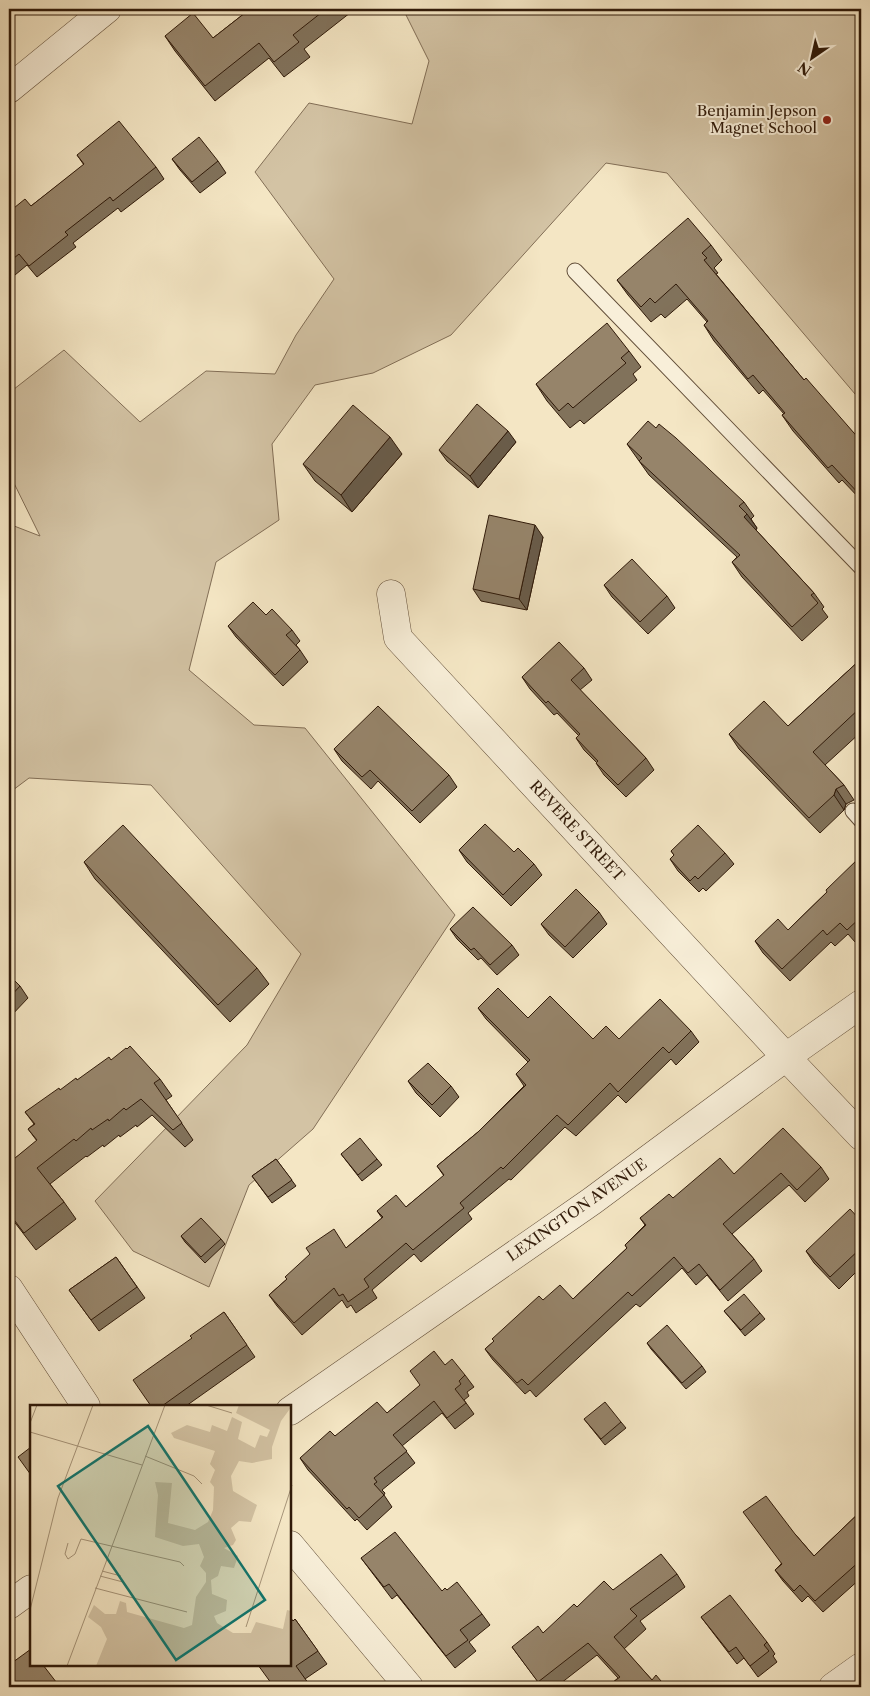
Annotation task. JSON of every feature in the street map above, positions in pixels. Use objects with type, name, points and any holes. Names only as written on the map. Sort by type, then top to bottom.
[{"type":"street","points":[[9,89],[106,9]]},
{"type":"street","name":"REVERE STREET","points":[[390,594],[398,638],[861,1136]]},
{"type":"street","name":"LEXINGTON AVENUE","points":[[291,1410],[592,1201],[786,1057],[861,1004]]},
{"type":"street","points":[[9,1289],[85,1405]]},
{"type":"street","points":[[291,1546],[409,1687]]},
{"type":"street","points":[[9,1605],[30,1590]]},
{"type":"street","points":[[833,1687],[861,1666]]},
{"type":"lane","points":[[575,271],[861,568]]},
{"type":"shaded area","points":[[403,9],[861,9],[861,401],[667,173],[606,163],[451,335],[373,373],[315,385],[272,444],[279,520],[216,562],[189,670],[254,725],[305,728],[455,915],[313,1129],[249,1185],[209,1287],[133,1251],[95,1201],[247,1045],[301,954],[151,785],[29,778],[9,793],[9,524],[40,536],[9,473],[9,393],[64,350],[140,422],[206,371],[275,374],[296,335],[334,279],[255,172],[309,103],[412,124],[429,61]]},
{"type":"building","points":[[250,9],[326,9],[293,35],[299,42],[274,62],[259,43],[205,86],[165,36],[193,13],[213,38]]},
{"type":"building","points":[[119,121],[156,167],[113,201],[110,197],[65,232],[68,235],[29,266],[19,254],[9,262],[9,212],[25,199],[31,206],[84,164],[77,155]]},
{"type":"building","points":[[199,137],[218,161],[192,182],[172,159]]},
{"type":"building","points":[[688,218],[711,245],[702,253],[707,258],[704,260],[804,380],[806,378],[861,441],[861,496],[832,465],[828,468],[782,415],[785,413],[753,375],[748,379],[704,325],[708,321],[676,284],[655,303],[650,298],[641,307],[617,280]]},
{"type":"building","points":[[607,323],[629,351],[621,358],[626,363],[573,408],[568,403],[559,411],[536,384]]},
{"type":"building","points":[[477,404],[508,431],[470,476],[439,450]]},
{"type":"building","points":[[353,405],[390,437],[341,495],[303,464]]},
{"type":"building","points":[[648,421],[656,428],[659,424],[676,438],[744,502],[739,506],[747,514],[744,517],[814,593],[811,595],[818,603],[792,627],[732,562],[740,555],[639,461],[642,458],[627,444]]},
{"type":"building","points":[[489,515],[535,525],[519,599],[473,589]]},
{"type":"building","points":[[632,559],[667,596],[640,622],[604,585]]},
{"type":"building","points":[[253,602],[266,615],[272,609],[292,630],[286,635],[300,650],[275,675],[228,626]]},
{"type":"building","points":[[559,642],[584,668],[571,680],[646,758],[618,785],[596,763],[598,761],[576,738],[580,734],[548,701],[546,703],[522,677]]},
{"type":"building","points":[[861,659],[861,707],[813,752],[844,785],[836,789],[834,795],[809,818],[729,734],[764,701],[788,726]]},
{"type":"building","points":[[378,706],[449,775],[412,811],[370,770],[362,777],[334,749]]},
{"type":"building","points":[[485,824],[514,852],[518,848],[534,864],[503,895],[459,850]]},
{"type":"building","points":[[123,825],[257,968],[218,1005],[84,862]]},
{"type":"building","points":[[698,825],[725,853],[698,879],[695,876],[690,881],[670,859],[674,855],[671,851]]},
{"type":"building","points":[[861,856],[861,917],[847,930],[840,923],[827,935],[823,930],[782,969],[755,941],[778,919],[788,930]]},
{"type":"building","points":[[576,889],[599,912],[565,947],[541,924]]},
{"type":"building","points":[[473,907],[512,945],[490,965],[474,948],[471,950],[450,929]]},
{"type":"building","points":[[9,975],[20,986],[9,998]]},
{"type":"building","points":[[498,988],[528,1018],[550,996],[593,1039],[606,1026],[619,1039],[660,999],[691,1031],[669,1053],[663,1047],[618,1092],[610,1083],[568,1125],[557,1115],[503,1169],[501,1167],[460,1203],[464,1208],[413,1250],[406,1243],[364,1279],[369,1287],[348,1302],[343,1294],[339,1296],[334,1288],[294,1323],[269,1295],[310,1254],[306,1248],[334,1229],[346,1248],[383,1217],[377,1211],[396,1195],[406,1207],[444,1175],[437,1166],[478,1132],[526,1085],[516,1074],[530,1060],[478,1008]]},
{"type":"building","points":[[130,1046],[160,1079],[154,1083],[182,1123],[173,1130],[141,1099],[126,1110],[124,1108],[109,1121],[108,1119],[92,1130],[91,1128],[76,1141],[74,1139],[37,1168],[64,1202],[24,1233],[9,1213],[9,1163],[37,1140],[28,1129],[35,1124],[25,1112],[59,1088],[60,1090],[76,1078],[77,1080],[109,1057],[111,1060]]},
{"type":"building","points":[[428,1063],[451,1086],[432,1105],[408,1081]]},
{"type":"building","points":[[783,1128],[821,1167],[797,1190],[781,1173],[723,1224],[754,1259],[720,1290],[699,1264],[688,1273],[674,1257],[632,1296],[628,1292],[528,1385],[522,1379],[517,1383],[485,1349],[494,1341],[492,1339],[539,1296],[543,1300],[560,1285],[573,1299],[627,1248],[625,1245],[646,1225],[640,1218],[669,1194],[673,1198],[720,1158],[734,1174]]},
{"type":"building","points":[[360,1138],[377,1159],[358,1175],[341,1154]]},
{"type":"building","points":[[276,1159],[292,1180],[268,1197],[252,1176]]},
{"type":"building","points":[[850,1209],[861,1221],[861,1248],[830,1277],[806,1251]]},
{"type":"building","points":[[201,1218],[221,1239],[201,1257],[181,1236]]},
{"type":"building","points":[[116,1257],[137,1287],[91,1320],[69,1290]]},
{"type":"building","points":[[744,1294],[760,1313],[741,1330],[724,1311]]},
{"type":"building","points":[[224,1312],[247,1345],[163,1405],[150,1405],[133,1380],[192,1338],[190,1336]]},
{"type":"building","points":[[667,1325],[702,1366],[682,1383],[647,1343]]},
{"type":"building","points":[[434,1351],[445,1365],[452,1359],[465,1375],[459,1381],[461,1384],[455,1389],[466,1403],[447,1418],[434,1401],[393,1435],[407,1451],[374,1478],[377,1482],[374,1484],[384,1495],[359,1518],[349,1507],[347,1509],[300,1458],[330,1431],[335,1436],[377,1402],[387,1413],[420,1385],[410,1371]]},
{"type":"building","points":[[605,1402],[621,1422],[601,1439],[584,1419]]},
{"type":"building","points":[[30,1448],[30,1474],[18,1457]]},
{"type":"building","points":[[766,1496],[814,1556],[861,1511],[861,1560],[815,1601],[800,1585],[794,1591],[775,1570],[782,1564],[743,1512]]},
{"type":"building","points":[[395,1532],[442,1591],[445,1588],[447,1590],[457,1582],[482,1614],[460,1630],[468,1640],[446,1656],[389,1584],[384,1587],[361,1558]]},
{"type":"building","points":[[661,1554],[677,1574],[630,1609],[637,1616],[614,1637],[652,1680],[656,1675],[666,1687],[616,1687],[612,1683],[620,1677],[588,1643],[538,1682],[512,1647],[538,1626],[543,1633],[574,1604],[577,1607],[604,1581],[613,1590]]},
{"type":"building","points":[[730,1595],[767,1642],[764,1645],[769,1651],[750,1666],[736,1647],[729,1652],[701,1617]]},
{"type":"building","points":[[291,1618],[293,1621],[295,1619],[318,1651],[296,1666],[311,1687],[274,1687],[259,1666],[291,1666]]},
{"type":"building","points":[[30,1650],[30,1666],[44,1666],[60,1687],[9,1687],[9,1665]]},
{"type":"place","name":"Benjamin Jepson Magnet School","points":[[827,120]]}]
